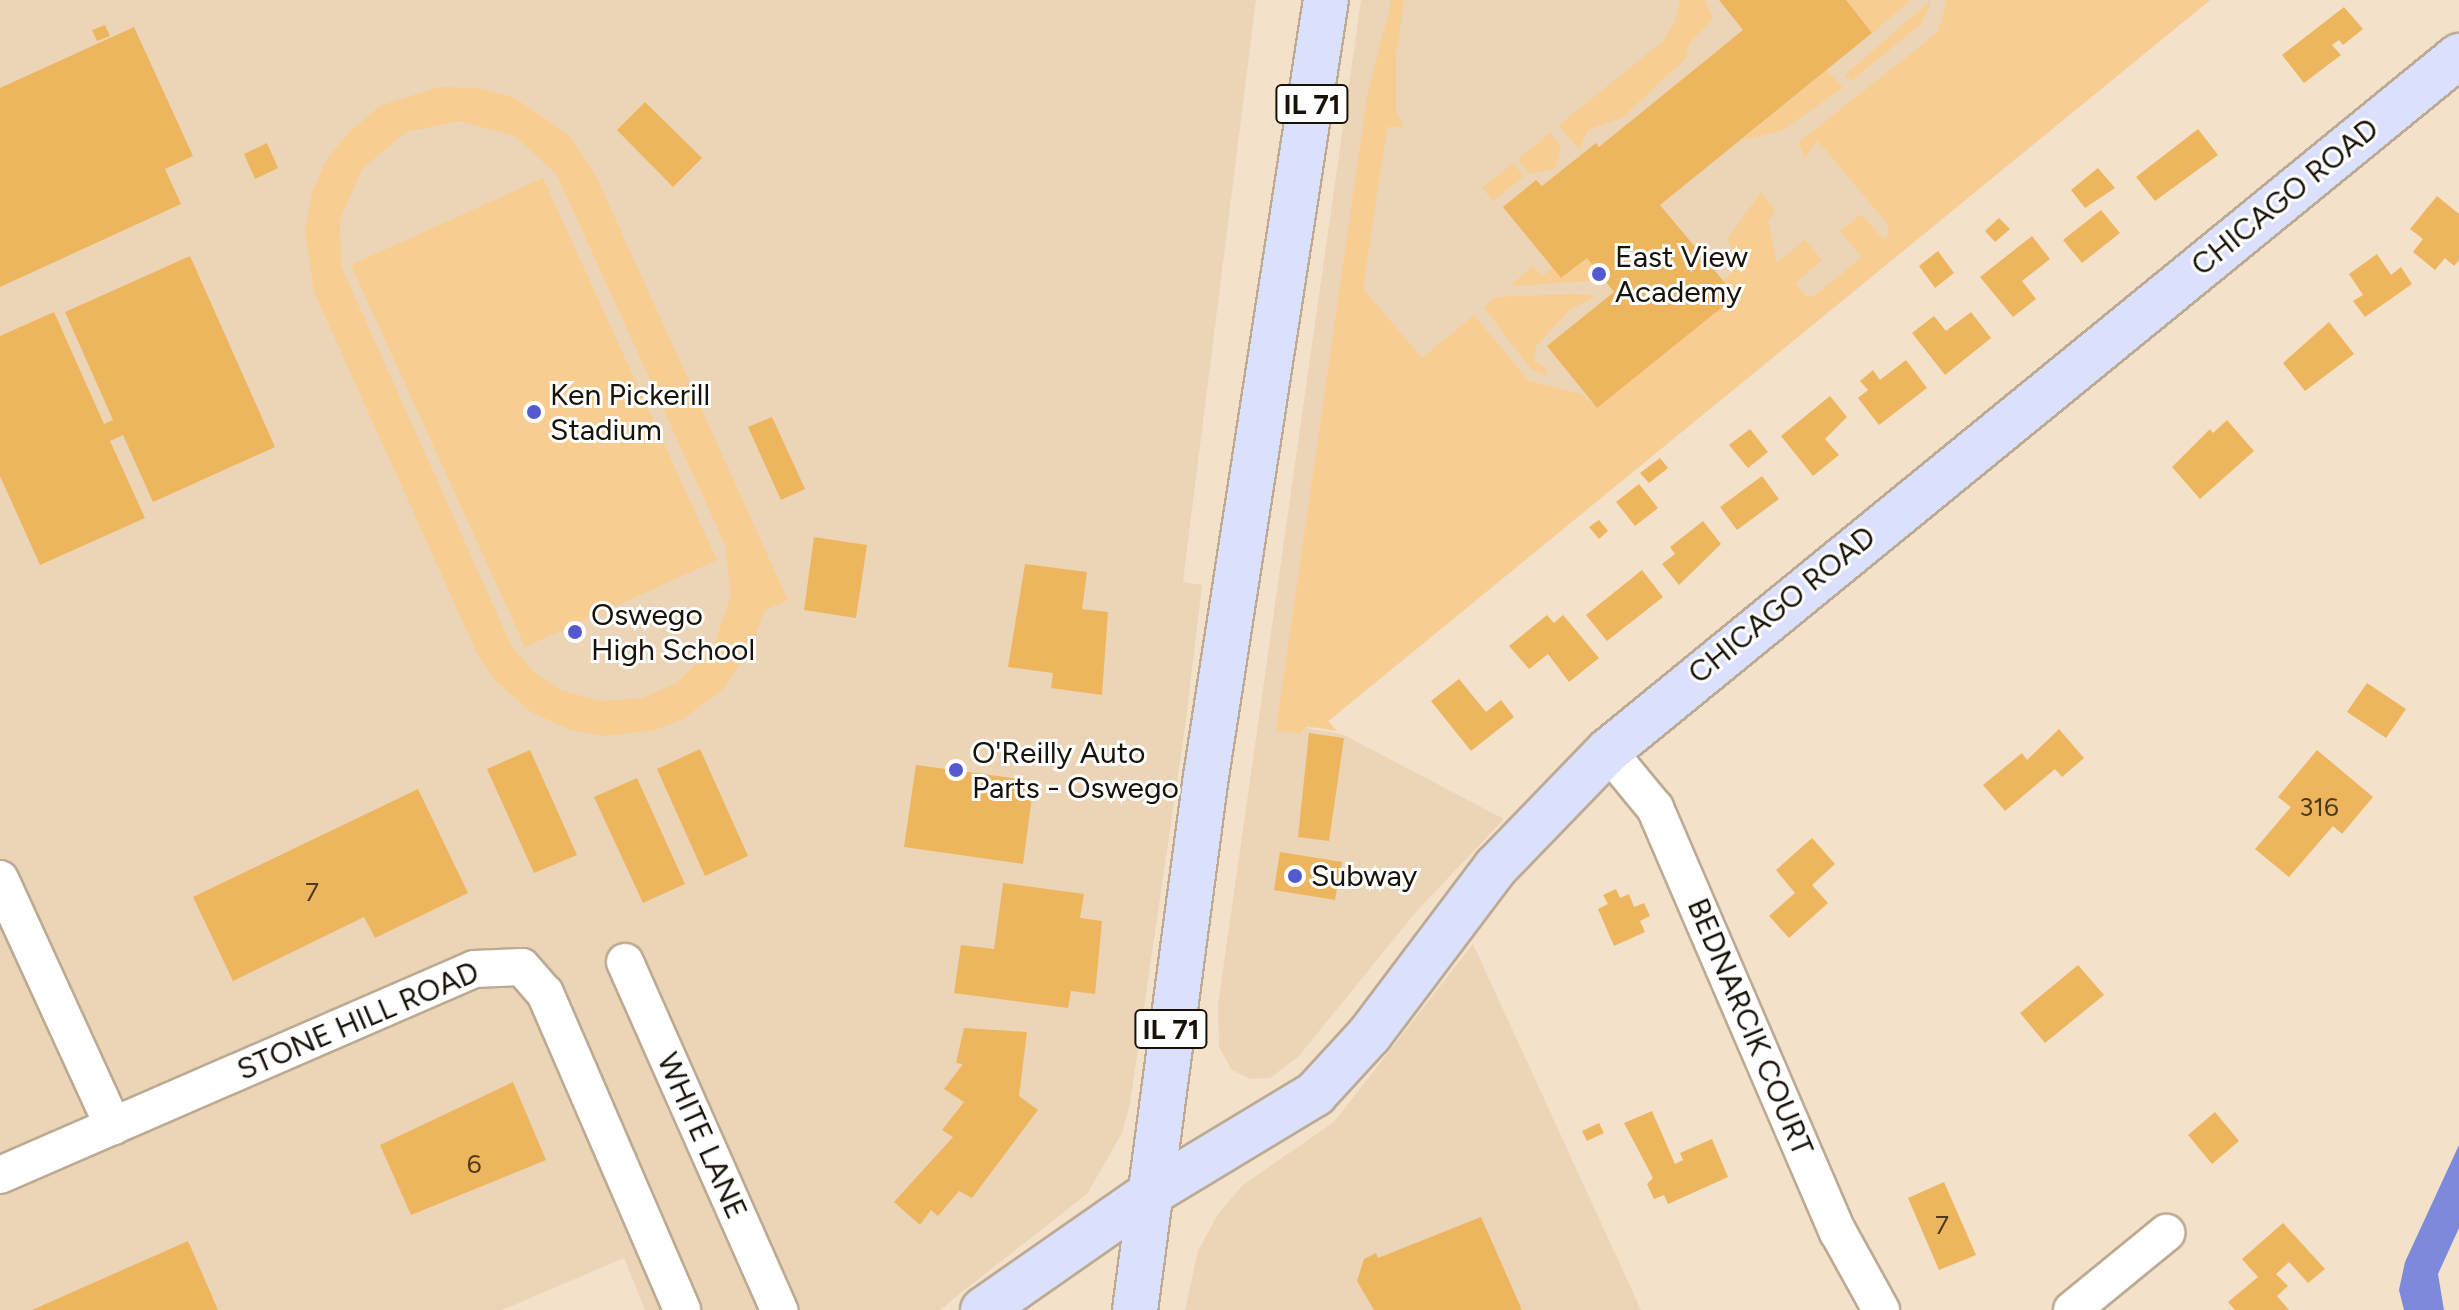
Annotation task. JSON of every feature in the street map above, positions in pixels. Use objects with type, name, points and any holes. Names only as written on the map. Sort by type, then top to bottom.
[{"type":"main road","name":"IL 71","points":[[1151,1193],[1211,740],[1326,0]]},
{"type":"main road","name":"CHICAGO ROAD","points":[[983,1310],[1151,1193],[1315,1094],[1370,1034],[1496,867],[1608,751],[2459,56]]},
{"type":"main road","points":[[1135,1310],[1151,1193]]},
{"type":"street","name":"BEDNARCIK COURT","points":[[1608,751],[1655,808],[1838,1232],[1881,1310]]},
{"type":"street","points":[[0,879],[113,1126]]},
{"type":"street","name":"WHITE LANE","points":[[625,962],[779,1310]]},
{"type":"street","name":"STONE HILL ROAD","points":[[0,1175],[474,969],[522,967],[545,993],[682,1310]]},
{"type":"street","points":[[2072,1310],[2166,1233]]},
{"type":"shaded area","points":[[0,0],[1256,0],[1183,582],[1202,585],[1186,720],[1130,1104],[1122,1133],[1087,1194],[939,1310],[645,1310],[624,1258],[502,1310],[0,1310]]},
{"type":"shaded area","name":"East View Academy","points":[[1361,0],[2210,0],[1320,728],[1301,727],[1342,734],[1504,819],[1415,913],[1299,1056],[1270,1078],[1251,1079],[1232,1070],[1219,1047],[1218,1005]]},
{"type":"shaded area","points":[[1392,0],[1404,0],[1396,54],[1396,111],[1404,127],[1387,127],[1363,289],[1422,358],[1474,315],[1529,381],[1582,394],[1597,408],[1736,296],[1724,281],[1735,266],[1728,238],[1761,192],[1775,211],[1768,221],[1777,262],[1805,240],[1822,260],[1795,283],[1806,296],[1814,296],[1862,257],[1840,231],[1861,214],[1883,239],[1889,234],[1888,224],[1822,146],[1816,141],[1805,158],[1798,143],[1938,32],[1947,0],[2210,0],[1328,721],[1337,731],[1307,726],[1300,734],[1276,730],[1368,92]]},
{"type":"shaded area","points":[[1680,0],[1705,0],[1713,19],[1689,44],[1686,58],[1623,117],[1588,130],[1579,150],[1559,125],[1663,41],[1675,22]]},
{"type":"shaded area","points":[[1846,0],[1911,0],[1872,33]]},
{"type":"shaded area","points":[[1931,0],[1922,23],[1851,81],[1845,75]]},
{"type":"shaded area","points":[[1827,70],[1843,88],[1781,131],[1742,140]]},
{"type":"shaded area","points":[[438,87],[479,88],[515,98],[569,135],[596,176],[788,600],[764,611],[752,646],[723,689],[683,719],[655,730],[605,736],[571,730],[531,712],[495,680],[477,653],[314,292],[305,230],[312,192],[327,159],[349,132],[380,106]],"holes":[[[460,121],[515,136],[557,175],[725,545],[731,595],[714,645],[677,683],[642,698],[601,701],[560,690],[535,673],[512,647],[341,266],[340,220],[362,169],[406,132]]]},
{"type":"shaded area","points":[[1550,133],[1561,146],[1555,169],[1530,174],[1518,159]]},
{"type":"shaded area","points":[[1513,163],[1524,176],[1493,201],[1482,188]]},
{"type":"shaded area","name":"Ken Pickerill Stadium","points":[[543,178],[717,560],[525,647],[351,265]]},
{"type":"shaded area","points":[[1587,258],[1600,274],[1591,281],[1510,286],[1533,266],[1542,276],[1553,268],[1562,278]]},
{"type":"shaded area","points":[[1596,296],[1571,309],[1536,346],[1534,361],[1548,370],[1546,376],[1530,368],[1484,307],[1496,297]]},
{"type":"shaded area","points":[[1473,944],[1641,1310],[1185,1310],[1198,1251],[1218,1214],[1243,1185],[1334,1122]]},
{"type":"water","points":[[2459,1145],[2459,1228],[2438,1274],[2444,1310],[2404,1310],[2399,1290],[2405,1262]]},
{"type":"building","points":[[1719,0],[1846,0],[1872,33],[1660,205],[1736,296],[1597,408],[1547,346],[1614,292],[1587,258],[1561,278],[1503,207],[1536,180],[1542,186],[1596,143],[1599,147],[1743,30]]},
{"type":"building","points":[[2344,7],[2363,29],[2343,45],[2339,40],[2332,45],[2341,55],[2304,83],[2282,55]]},
{"type":"building","points":[[105,25],[110,36],[97,41],[92,30]]},
{"type":"building","points":[[134,27],[193,156],[165,169],[181,204],[0,287],[0,88]]},
{"type":"building","points":[[645,102],[702,158],[673,187],[617,130]]},
{"type":"building","points":[[2198,129],[2218,155],[2155,201],[2136,177]]},
{"type":"building","points":[[267,143],[278,168],[255,179],[244,154]]},
{"type":"building","points":[[2098,168],[2115,188],[2085,208],[2071,190]]},
{"type":"building","points":[[2437,196],[2459,214],[2459,260],[2454,266],[2445,258],[2435,270],[2413,252],[2423,239],[2410,229]]},
{"type":"building","points":[[2101,210],[2120,233],[2082,263],[2063,240]]},
{"type":"building","points":[[1999,218],[2010,229],[1995,242],[1985,231]]},
{"type":"building","points":[[2032,236],[2050,259],[2022,281],[2036,299],[2013,317],[1980,277]]},
{"type":"building","points":[[1938,251],[1954,273],[1935,288],[1919,266]]},
{"type":"building","points":[[2377,254],[2391,275],[2401,267],[2412,284],[2365,317],[2353,301],[2363,295],[2349,274]]},
{"type":"building","points":[[190,256],[275,447],[153,502],[123,435],[110,441],[145,518],[40,565],[0,476],[0,336],[54,312],[104,424],[113,420],[65,312]]},
{"type":"building","points":[[1971,312],[1991,338],[1945,375],[1912,333],[1934,316],[1946,331]]},
{"type":"building","points":[[2329,322],[2354,354],[2305,391],[2283,363]]},
{"type":"building","points":[[1906,360],[1927,388],[1879,425],[1858,398],[1868,390],[1860,381],[1873,370],[1880,380]]},
{"type":"building","points":[[1830,396],[1847,417],[1825,439],[1839,455],[1813,476],[1781,436]]},
{"type":"building","points":[[772,417],[805,489],[781,500],[748,427]]},
{"type":"building","points":[[2227,420],[2254,451],[2200,499],[2172,467],[2210,429],[2213,433]]},
{"type":"building","points":[[1750,429],[1768,452],[1748,468],[1729,445]]},
{"type":"building","points":[[1660,458],[1668,468],[1649,483],[1640,473]]},
{"type":"building","points":[[1762,476],[1779,499],[1737,530],[1720,507]]},
{"type":"building","points":[[1639,484],[1658,508],[1635,526],[1616,502]]},
{"type":"building","points":[[1599,520],[1608,531],[1599,539],[1589,527]]},
{"type":"building","points":[[1703,521],[1721,544],[1679,585],[1662,564],[1675,554],[1670,547]]},
{"type":"building","points":[[814,537],[867,545],[856,618],[804,610]]},
{"type":"building","points":[[1025,564],[1087,572],[1082,609],[1108,612],[1102,695],[1051,688],[1053,673],[1008,667]]},
{"type":"building","points":[[1642,570],[1663,597],[1607,641],[1586,615]]},
{"type":"building","points":[[1547,615],[1554,623],[1563,615],[1599,658],[1569,682],[1548,654],[1529,669],[1509,646]]},
{"type":"building","points":[[1459,679],[1486,712],[1501,700],[1514,717],[1471,751],[1431,701]]},
{"type":"building","points":[[2367,683],[2406,709],[2386,738],[2347,712]]},
{"type":"building","points":[[2059,729],[2084,758],[2062,777],[2055,769],[2005,811],[1983,785],[2022,753],[2027,760]]},
{"type":"building","points":[[1309,733],[1344,738],[1329,841],[1298,837]]},
{"type":"building","points":[[700,749],[748,856],[705,876],[657,769]]},
{"type":"building","points":[[530,750],[577,855],[534,873],[487,769]]},
{"type":"building","points":[[2317,750],[2373,797],[2342,834],[2333,826],[2289,877],[2255,849],[2291,807],[2278,797]]},
{"type":"building","points":[[916,765],[1034,781],[1023,864],[904,847]]},
{"type":"building","points":[[637,778],[685,884],[643,903],[594,797]]},
{"type":"building","points":[[418,789],[468,893],[375,938],[364,917],[233,981],[193,897]]},
{"type":"building","points":[[1812,838],[1835,864],[1812,885],[1828,903],[1789,938],[1769,916],[1795,893],[1776,870]]},
{"type":"building","points":[[1280,852],[1342,862],[1335,900],[1274,890]]},
{"type":"building","points":[[1003,883],[1084,894],[1080,918],[1102,921],[1095,994],[1071,991],[1068,1008],[954,993],[961,945],[994,949]]},
{"type":"building","points":[[1616,889],[1620,898],[1629,894],[1634,907],[1644,903],[1650,916],[1640,921],[1645,932],[1614,946],[1598,909],[1608,904],[1603,895]]},
{"type":"building","points":[[2078,965],[2104,995],[2045,1043],[2020,1013]]},
{"type":"building","points":[[964,1028],[1027,1032],[1019,1096],[1038,1110],[972,1198],[959,1191],[938,1216],[931,1210],[920,1225],[894,1202],[953,1137],[942,1130],[964,1102],[944,1089],[963,1064],[956,1063]]},
{"type":"building","points":[[513,1082],[546,1160],[411,1215],[380,1145]]},
{"type":"building","points":[[1652,1111],[1675,1164],[1683,1160],[1680,1153],[1712,1139],[1728,1177],[1668,1204],[1664,1195],[1654,1199],[1647,1184],[1653,1178],[1624,1123]]},
{"type":"building","points":[[2215,1112],[2239,1141],[2212,1164],[2188,1135]]},
{"type":"building","points":[[1599,1123],[1604,1133],[1587,1141],[1582,1131]]},
{"type":"building","points":[[1944,1182],[1976,1255],[1939,1270],[1908,1198]]},
{"type":"building","points":[[1481,1217],[1522,1310],[1374,1310],[1357,1281],[1364,1259],[1376,1253],[1378,1258]]},
{"type":"building","points":[[2283,1223],[2325,1269],[2308,1283],[2289,1262],[2276,1274],[2288,1286],[2277,1296],[2289,1310],[2235,1310],[2228,1302],[2258,1277],[2242,1259]]},
{"type":"building","points":[[188,1241],[218,1310],[32,1310]]},
{"type":"place","name":"East View Academy","points":[[1599,274]]},
{"type":"place","name":"Ken Pickerill Stadium","points":[[534,412]]},
{"type":"place","name":"Oswego High School","points":[[575,632]]},
{"type":"place","name":"O'Reilly Auto Parts - Oswego","points":[[956,770]]},
{"type":"place","name":"Subway","points":[[1295,876]]}]
